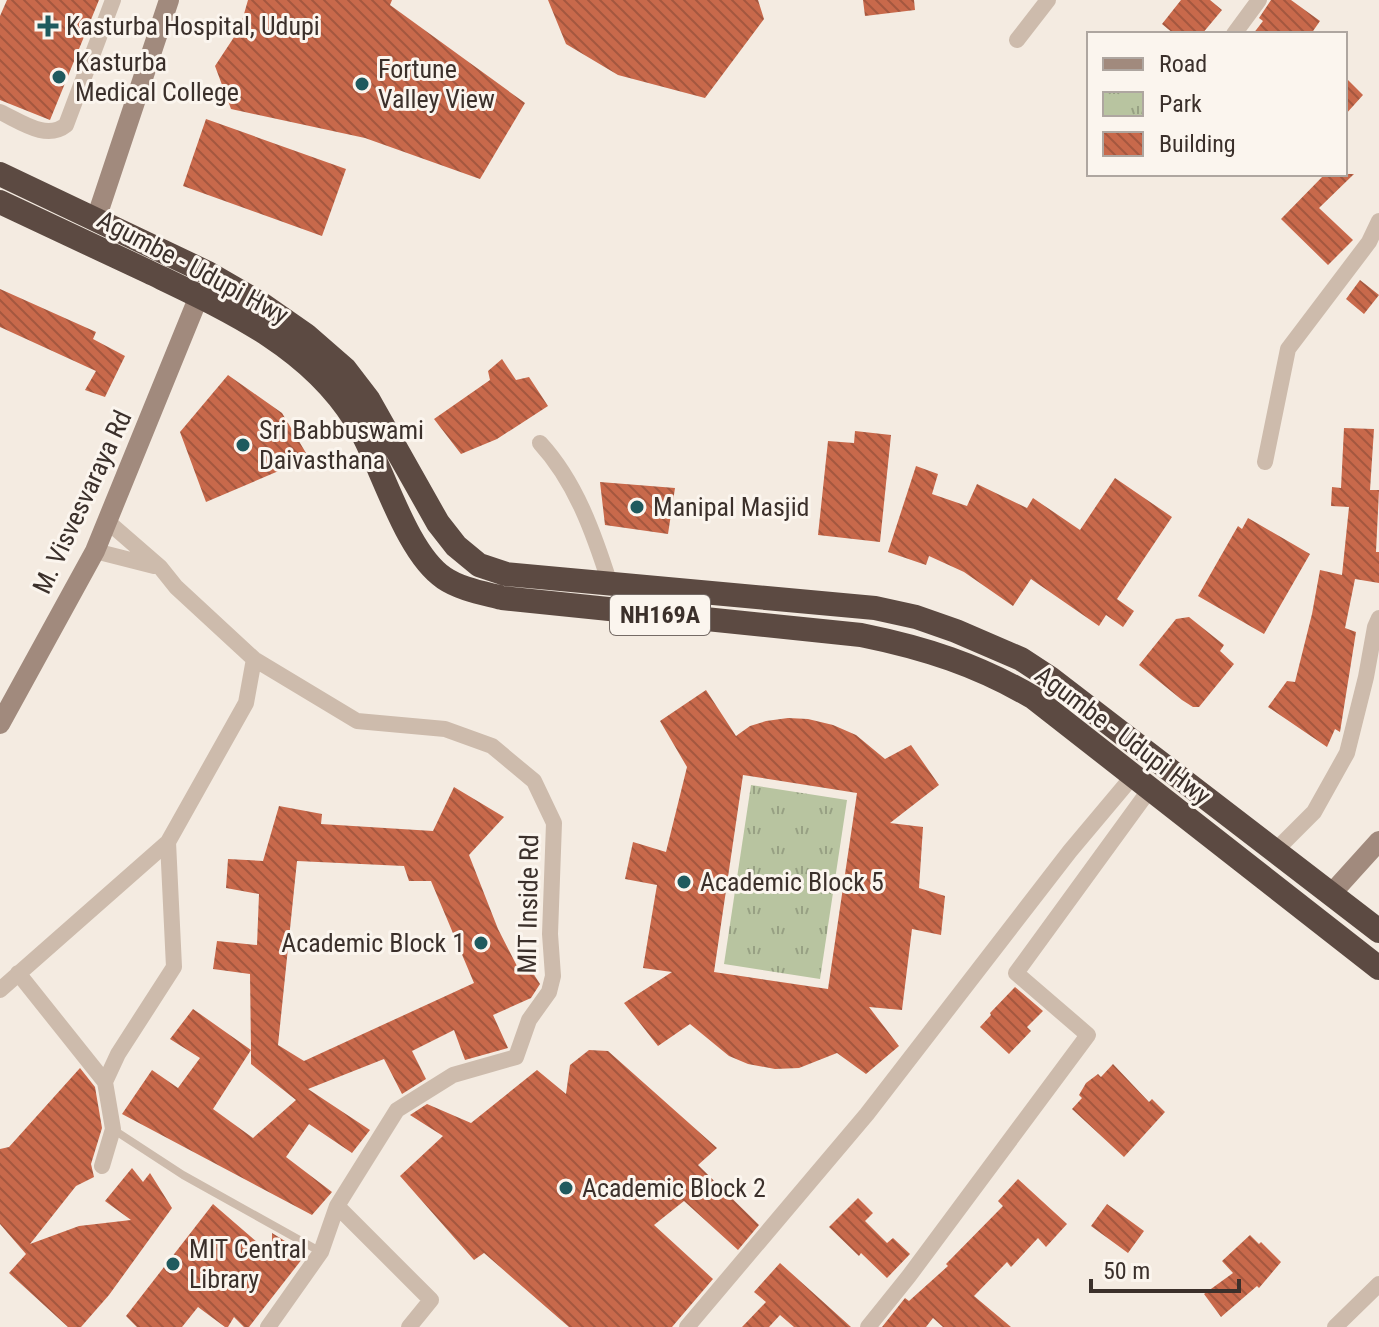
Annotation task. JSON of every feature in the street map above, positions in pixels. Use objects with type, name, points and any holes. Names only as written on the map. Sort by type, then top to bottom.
[{"type":"highway","name":"Agumbe - Udupi Hwy","points":[[0,174],[208,273],[306,335],[345,369],[368,399],[438,523],[456,546],[479,565],[506,574],[875,608],[916,617],[956,631],[1021,659],[1118,728],[1276,850]]},
{"type":"highway","name":"Agumbe - Udupi Hwy","points":[[0,202],[259,327],[296,355],[329,386],[355,420],[409,533],[443,578],[502,598],[861,635],[902,644],[994,675],[1034,698],[1379,968]]},
{"type":"highway","points":[[199,296],[208,273]]},
{"type":"highway","name":"NH169A","points":[[1276,850],[1379,931]]},
{"type":"street","points":[[0,112],[43,132],[58,131],[66,125],[113,0]]},
{"type":"street","points":[[96,219],[169,0]]},
{"type":"street","points":[[1017,40],[1048,0]]},
{"type":"street","points":[[1235,32],[1259,0]]},
{"type":"street","points":[[1265,462],[1288,349],[1369,242],[1379,221]]},
{"type":"street","name":"M. Visvesvaraya Rd","points":[[0,724],[95,551],[199,296]]},
{"type":"street","points":[[540,443],[556,461],[578,500],[595,536],[610,584]]},
{"type":"street","name":"MIT Inside Rd","points":[[107,521],[160,567],[176,587],[254,659],[357,721],[445,729],[492,746],[534,781],[554,823],[550,934],[553,976],[549,992],[529,1020],[516,1057],[453,1075],[397,1110],[337,1206],[321,1252],[268,1327]]},
{"type":"street","points":[[95,551],[160,567]]},
{"type":"street","points":[[1276,850],[1314,812],[1347,753],[1379,618]]},
{"type":"street","points":[[0,990],[168,842],[246,703],[254,659]]},
{"type":"street","points":[[687,1327],[867,1114],[1070,851],[1142,783]]},
{"type":"street","points":[[868,1327],[1088,1035],[1016,973],[1142,783]]},
{"type":"street","points":[[1332,893],[1379,841]]},
{"type":"street","points":[[105,1082],[118,1054],[174,967],[168,842]]},
{"type":"street","points":[[18,973],[105,1082],[113,1129],[102,1166]]},
{"type":"street","points":[[337,1206],[431,1300],[409,1327]]},
{"type":"street","points":[[1335,1327],[1379,1284]]},
{"type":"lane","points":[[113,1129],[183,1175],[321,1252]]},
{"type":"green space","points":[[751,785],[847,800],[820,979],[724,964]]},
{"type":"building","points":[[7,0],[99,0],[50,120],[0,100],[0,16]]},
{"type":"building","name":"Fortune Valley View","points":[[248,0],[392,0],[390,5],[525,103],[480,179],[365,138],[231,109],[215,66],[240,28]]},
{"type":"building","points":[[548,0],[758,0],[764,19],[705,98],[618,75],[566,44]]},
{"type":"building","points":[[863,0],[914,0],[915,10],[865,16]]},
{"type":"building","points":[[1181,0],[1210,0],[1222,10],[1204,32],[1172,32],[1162,24]]},
{"type":"building","points":[[1271,0],[1291,0],[1320,21],[1312,32],[1255,32],[1263,21],[1259,18]]},
{"type":"building","points":[[1347,79],[1363,95],[1347,113]]},
{"type":"building","points":[[206,119],[346,169],[322,236],[183,186]]},
{"type":"building","points":[[1354,174],[1319,208],[1353,240],[1328,265],[1281,219],[1323,176]]},
{"type":"building","points":[[1360,280],[1379,295],[1364,314],[1346,299]]},
{"type":"building","points":[[0,289],[96,332],[93,339],[125,356],[105,397],[85,390],[96,371],[0,327]]},
{"type":"building","points":[[502,359],[516,380],[529,377],[548,406],[497,439],[461,454],[434,419],[490,380],[488,371]]},
{"type":"building","name":"Sri Babbuswami Daivasthana","points":[[228,375],[282,413],[309,458],[206,502],[180,432]]},
{"type":"building","points":[[1344,428],[1374,429],[1370,490],[1379,490],[1376,552],[1379,552],[1379,583],[1355,579],[1345,628],[1356,632],[1340,732],[1335,729],[1327,747],[1268,707],[1287,681],[1295,682],[1320,570],[1342,575],[1349,507],[1331,506],[1332,487],[1341,488]]},
{"type":"building","points":[[855,431],[891,435],[880,542],[818,535],[828,441],[854,443]]},
{"type":"building","points":[[916,466],[938,474],[932,494],[967,506],[977,484],[1027,508],[1033,498],[1080,530],[1115,478],[1172,517],[1117,599],[1134,611],[1123,627],[1106,615],[1099,626],[1031,579],[1013,606],[964,572],[929,556],[926,565],[888,552]]},
{"type":"building","name":"Manipal Masjid","points":[[600,482],[675,488],[668,534],[605,525]]},
{"type":"building","points":[[1248,518],[1310,554],[1264,634],[1198,596],[1238,526],[1242,529]]},
{"type":"building","points":[[1189,617],[1224,645],[1220,651],[1234,664],[1199,707],[1182,700],[1139,665],[1176,619]]},
{"type":"building","name":"Academic Block 5","points":[[706,690],[736,736],[750,726],[788,718],[833,725],[856,735],[885,759],[911,745],[939,785],[890,823],[923,827],[919,888],[945,896],[941,935],[912,929],[902,1010],[869,1007],[899,1046],[866,1074],[837,1053],[799,1068],[775,1069],[748,1064],[729,1056],[690,1024],[658,1046],[624,1003],[672,972],[643,968],[657,885],[625,879],[633,842],[666,852],[687,767],[660,721]],"holes":[[[743,775],[857,793],[828,989],[714,972]]]},
{"type":"building","name":"Academic Block 1","points":[[454,787],[504,817],[469,855],[498,929],[518,968],[531,970],[540,984],[531,998],[493,1015],[508,1048],[465,1060],[454,1030],[412,1051],[426,1079],[402,1094],[384,1059],[308,1089],[370,1130],[352,1153],[309,1124],[286,1157],[332,1192],[312,1215],[122,1114],[152,1070],[178,1088],[200,1058],[170,1039],[193,1009],[251,1050],[250,974],[213,969],[217,941],[257,945],[259,894],[226,888],[228,859],[263,861],[279,806],[322,814],[321,824],[433,831]],"holes":[[[297,861],[404,866],[409,881],[431,881],[474,983],[304,1061],[278,1045]],[[251,1050],[251,1064],[296,1100],[253,1138],[213,1109]]]},
{"type":"building","points":[[1015,987],[1043,1011],[1027,1027],[1031,1031],[1009,1054],[980,1027]]},
{"type":"building","name":"Academic Block 2","points":[[589,1050],[608,1051],[717,1148],[698,1165],[759,1225],[738,1250],[684,1201],[654,1225],[713,1279],[672,1327],[569,1327],[484,1253],[474,1260],[400,1176],[443,1136],[410,1115],[427,1104],[471,1123],[537,1070],[566,1094],[570,1065]]},
{"type":"building","points":[[1113,1064],[1149,1102],[1152,1099],[1165,1112],[1124,1157],[1072,1109],[1082,1098],[1079,1095],[1086,1083],[1098,1074],[1101,1077]]},
{"type":"building","points":[[80,1068],[95,1087],[102,1128],[91,1164],[94,1177],[76,1186],[30,1244],[79,1226],[131,1220],[105,1201],[132,1168],[143,1182],[150,1173],[172,1208],[109,1295],[81,1327],[68,1327],[9,1273],[26,1254],[0,1224],[0,1149],[9,1147]]},
{"type":"building","points":[[1018,1179],[1067,1224],[1046,1247],[1038,1238],[1011,1267],[1007,1262],[974,1296],[1011,1327],[943,1327],[933,1318],[926,1327],[882,1327],[905,1298],[909,1301],[948,1266],[946,1264],[1003,1206],[998,1201]]},
{"type":"building","points":[[858,1198],[873,1213],[865,1221],[887,1243],[893,1238],[910,1254],[887,1278],[829,1227]]},
{"type":"building","points":[[213,1204],[272,1255],[272,1233],[306,1254],[249,1327],[244,1327],[234,1317],[225,1327],[198,1307],[182,1327],[137,1327],[126,1316]]},
{"type":"building","points":[[1107,1204],[1144,1231],[1128,1253],[1091,1226]]},
{"type":"building","points":[[1250,1235],[1281,1262],[1259,1288],[1257,1286],[1221,1317],[1204,1294],[1233,1273],[1222,1261]]},
{"type":"building","points":[[780,1263],[851,1327],[794,1327],[780,1315],[769,1327],[742,1327],[766,1302],[754,1292]]},
{"type":"place","name":"Kasturba Hospital, Udupi","points":[[48,26]]},
{"type":"place","name":"Kasturba Medical College","points":[[59,77]]},
{"type":"place","name":"Fortune Valley View","points":[[362,84]]},
{"type":"place","name":"Sri Babbuswami Daivasthana","points":[[243,445]]},
{"type":"place","name":"Manipal Masjid","points":[[637,507]]},
{"type":"place","name":"Academic Block 5","points":[[684,882]]},
{"type":"place","name":"Academic Block 1","points":[[481,943]]},
{"type":"place","name":"Academic Block 2","points":[[566,1188]]},
{"type":"place","name":"MIT Central Library","points":[[173,1264]]}]
